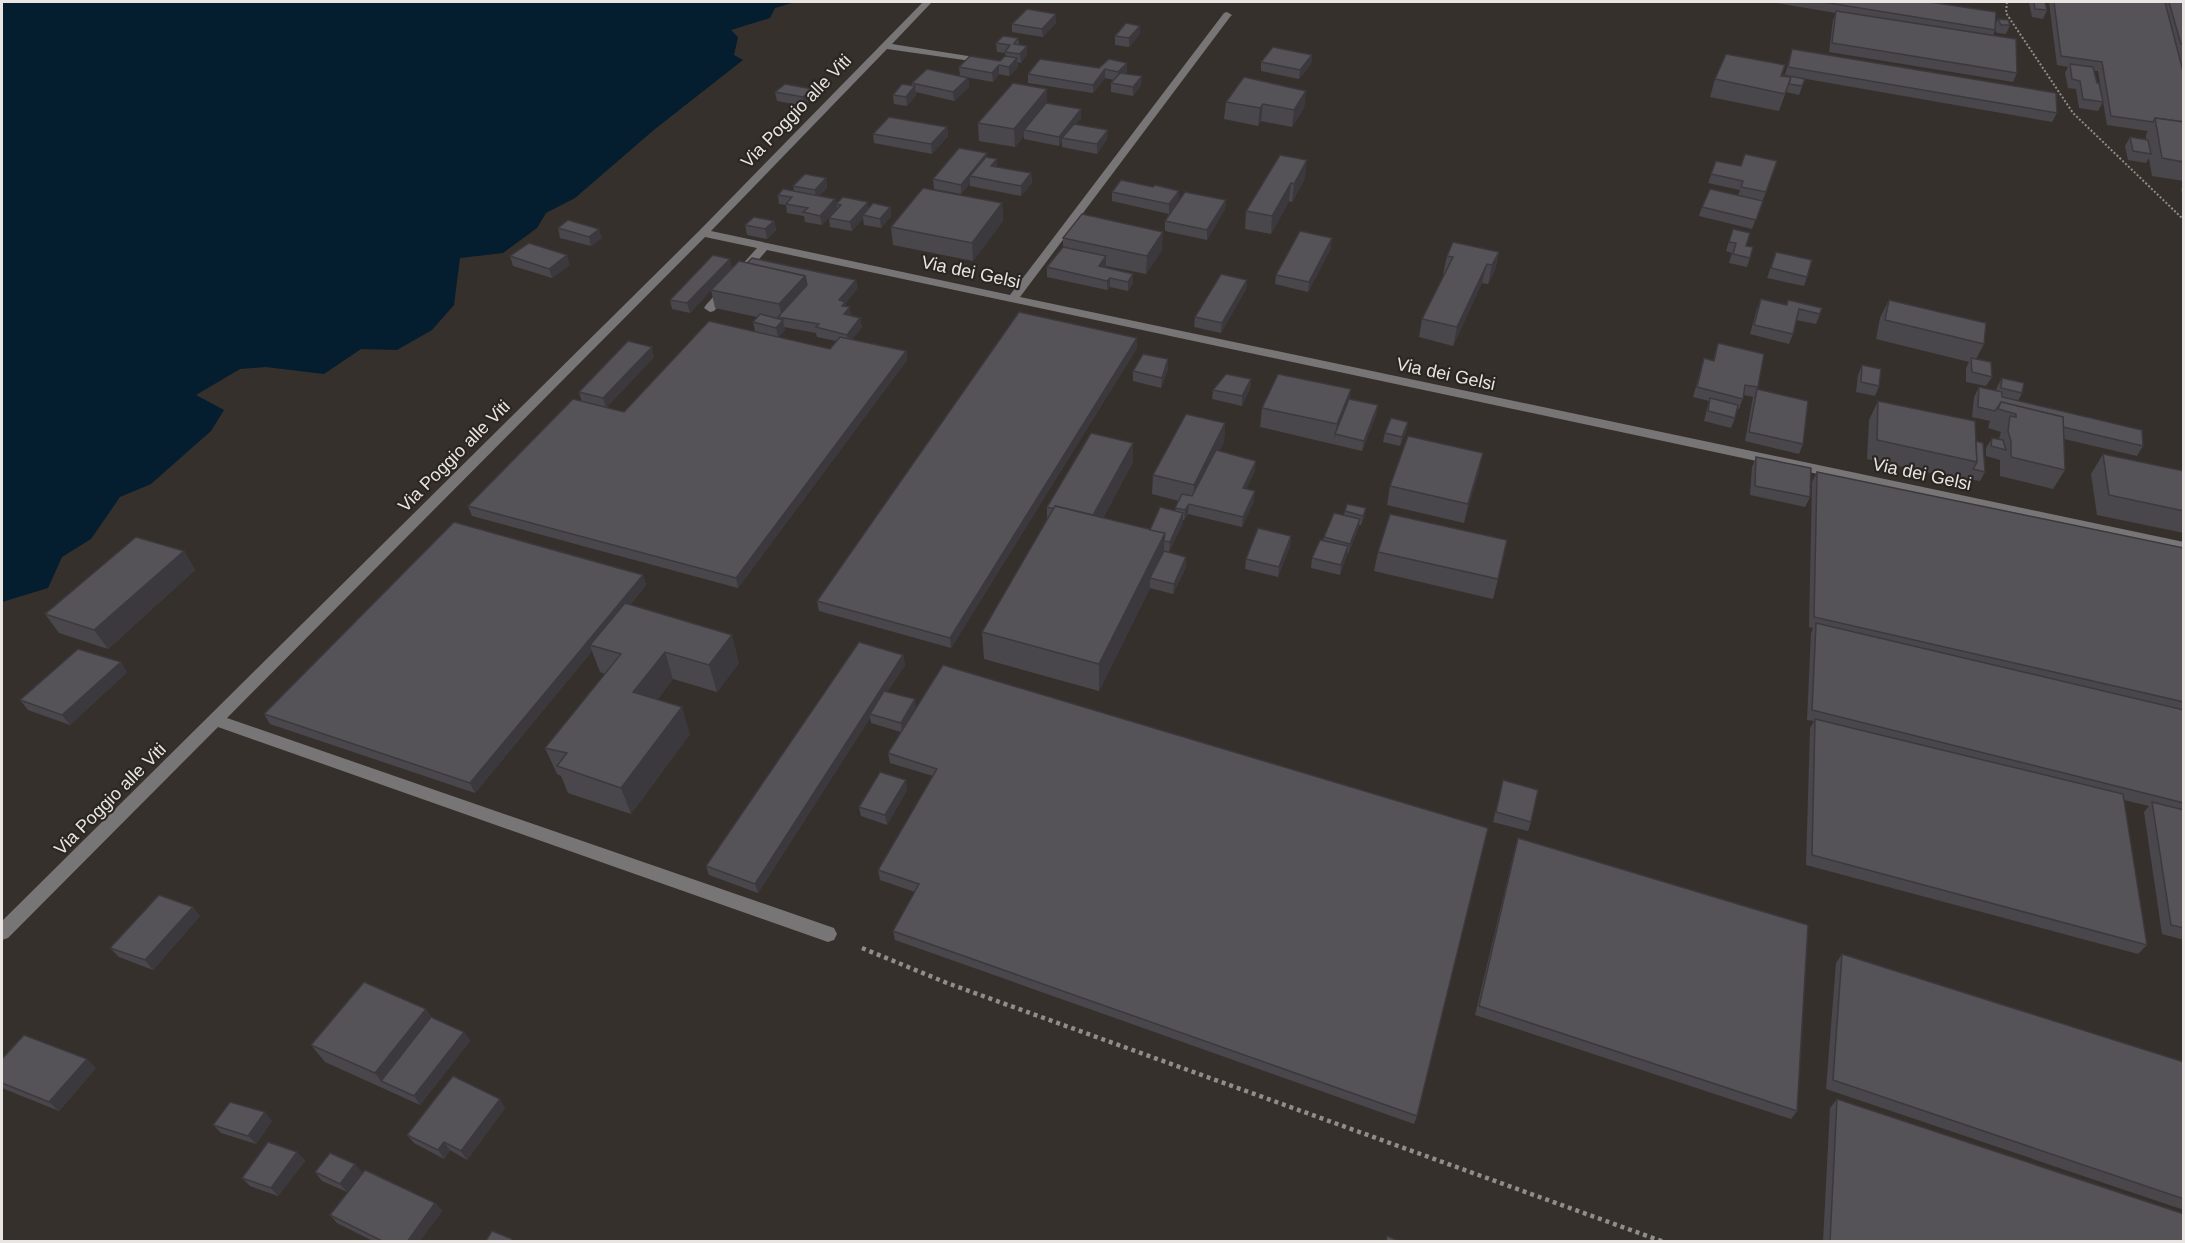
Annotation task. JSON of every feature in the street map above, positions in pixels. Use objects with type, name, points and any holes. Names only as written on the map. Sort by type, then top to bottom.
[{"type":"street","name":"Via Poggio alle Viti","points":[[2,932],[702,233],[928,2]]},
{"type":"street","points":[[1013,299],[1227,15]]},
{"type":"street","points":[[885,46],[968,59]]},
{"type":"street","name":"Via dei Gelsi","points":[[702,233],[1611,428],[2184,547]]},
{"type":"street","points":[[710,308],[765,246]]},
{"type":"street","points":[[216,720],[828,934]]},
{"type":"path","points":[[2007,2],[2006,13],[2073,113],[2184,220]]},
{"type":"path","points":[[828,934],[947,983],[1664,1242]]},
{"type":"water","points":[[2,2],[795,2],[775,8],[770,18],[731,30],[738,37],[734,55],[743,60],[655,129],[575,198],[546,213],[537,228],[503,253],[460,258],[454,305],[432,330],[397,350],[361,349],[324,374],[266,367],[240,369],[196,395],[224,410],[211,431],[151,484],[120,497],[91,539],[62,557],[48,588],[2,602]]},
{"type":"building","points":[[1823,2],[1930,2],[1996,12],[1995,30]]},
{"type":"building","points":[[2034,2],[2045,2],[2047,10],[2035,9]]},
{"type":"building","points":[[2054,2],[2165,2],[2184,75],[2184,122],[2155,118],[2153,122],[2111,116],[2102,62],[2061,56]]},
{"type":"building","points":[[2169,2],[2184,2],[2184,44],[2181,44]]},
{"type":"building","points":[[1027,9],[1056,14],[1042,29],[1012,24]]},
{"type":"building","points":[[1836,11],[2016,39],[2017,73],[1832,43]]},
{"type":"building","points":[[1998,19],[2008,20],[2010,25],[2001,25]]},
{"type":"building","points":[[1126,23],[1140,26],[1129,38],[1115,36]]},
{"type":"building","points":[[1003,36],[1018,38],[1014,44],[1027,46],[1020,54],[1005,52],[1010,45],[996,43]]},
{"type":"building","points":[[1273,47],[1312,55],[1300,70],[1261,62]]},
{"type":"building","points":[[1792,49],[2056,93],[2057,113],[1788,67]]},
{"type":"building","points":[[1726,54],[1785,65],[1781,76],[1791,77],[1785,94],[1715,79]]},
{"type":"building","points":[[970,56],[1000,61],[1005,56],[1017,58],[1009,67],[999,65],[992,73],[959,67]]},
{"type":"building","points":[[1040,59],[1099,68],[1109,59],[1127,63],[1118,72],[1105,69],[1093,85],[1028,74]]},
{"type":"building","points":[[2070,64],[2093,67],[2103,102],[2083,99],[2080,81],[2072,79]]},
{"type":"building","points":[[927,69],[968,78],[953,92],[912,83]]},
{"type":"building","points":[[1120,73],[1142,76],[1133,87],[1111,83]]},
{"type":"building","points":[[1784,75],[1805,79],[1802,86],[1789,84],[1791,77]]},
{"type":"building","points":[[1244,77],[1306,91],[1294,110],[1263,104],[1260,108],[1226,102]]},
{"type":"building","points":[[1013,83],[1047,89],[1014,129],[978,123]]},
{"type":"building","points":[[785,84],[812,89],[803,97],[775,92]]},
{"type":"building","points":[[902,84],[915,86],[906,97],[893,95]]},
{"type":"building","points":[[1046,103],[1081,109],[1059,137],[1024,130]]},
{"type":"building","points":[[889,117],[947,127],[931,144],[873,134]]},
{"type":"building","points":[[2155,118],[2184,122],[2184,162],[2162,158]]},
{"type":"building","points":[[1074,124],[1108,130],[1097,144],[1062,138]]},
{"type":"building","points":[[2130,137],[2148,140],[2151,154],[2133,151]]},
{"type":"building","points":[[959,148],[987,153],[961,185],[933,179]]},
{"type":"building","points":[[1745,154],[1777,161],[1766,192],[1741,187],[1743,181],[1711,174],[1716,161],[1741,166]]},
{"type":"building","points":[[1280,155],[1307,160],[1272,216],[1246,211]]},
{"type":"building","points":[[986,157],[997,159],[991,166],[1031,173],[1021,186],[970,176]]},
{"type":"building","points":[[805,174],[826,178],[815,190],[793,186]]},
{"type":"building","points":[[1121,180],[1179,191],[1169,204],[1112,192]]},
{"type":"building","points":[[923,188],[1002,203],[972,243],[891,227]]},
{"type":"building","points":[[783,189],[835,199],[820,216],[803,212],[808,208],[786,204],[792,197],[778,195]]},
{"type":"building","points":[[1710,189],[1763,201],[1756,220],[1702,207]]},
{"type":"building","points":[[1185,192],[1226,200],[1207,230],[1165,221]]},
{"type":"building","points":[[843,197],[868,202],[850,222],[829,218],[841,205],[836,204]]},
{"type":"building","points":[[873,203],[890,207],[880,219],[863,215]]},
{"type":"building","points":[[1082,214],[1163,232],[1147,256],[1063,238]]},
{"type":"building","points":[[754,217],[774,221],[765,229],[745,225]]},
{"type":"building","points":[[568,220],[599,229],[589,237],[558,228]]},
{"type":"building","points":[[1733,229],[1750,233],[1746,246],[1753,247],[1750,258],[1733,254],[1736,243],[1729,242]]},
{"type":"building","points":[[1300,231],[1332,238],[1309,282],[1276,275]]},
{"type":"building","points":[[1453,242],[1499,252],[1492,265],[1487,264],[1457,327],[1422,319],[1453,257],[1447,256]]},
{"type":"building","points":[[529,243],[567,255],[549,269],[510,256]]},
{"type":"building","points":[[1063,247],[1106,256],[1099,266],[1133,274],[1128,282],[1110,278],[1107,281],[1047,267]]},
{"type":"building","points":[[1776,252],[1812,260],[1807,277],[1771,268]]},
{"type":"building","points":[[713,255],[730,259],[687,303],[670,300]]},
{"type":"building","points":[[752,258],[856,280],[839,300],[845,302],[842,306],[850,307],[844,314],[860,318],[847,335],[816,327],[819,324],[778,317],[807,285],[805,276],[747,263]]},
{"type":"building","points":[[739,261],[805,276],[779,304],[711,290]]},
{"type":"building","points":[[1221,274],[1247,280],[1222,323],[1195,317]]},
{"type":"building","points":[[1761,299],[1787,305],[1788,300],[1822,308],[1820,314],[1799,309],[1793,334],[1754,325]]},
{"type":"building","points":[[1889,300],[1986,323],[1984,344],[1885,320]]},
{"type":"building","points":[[1019,312],[1137,338],[950,638],[817,601]]},
{"type":"building","points":[[760,314],[783,320],[776,328],[753,322]]},
{"type":"building","points":[[709,321],[830,349],[840,337],[906,351],[736,578],[468,506],[573,399],[624,412]]},
{"type":"building","points":[[628,341],[652,347],[603,398],[579,392]]},
{"type":"building","points":[[1718,343],[1764,354],[1758,387],[1745,385],[1743,399],[1697,387],[1704,358],[1714,361]]},
{"type":"building","points":[[1143,354],[1168,359],[1162,378],[1133,371]]},
{"type":"building","points":[[1971,358],[1991,362],[1992,377],[1972,372]]},
{"type":"building","points":[[1862,365],[1881,369],[1879,386],[1861,382]]},
{"type":"building","points":[[1226,374],[1251,379],[1242,396],[1213,390]]},
{"type":"building","points":[[1278,374],[1351,389],[1337,424],[1262,408]]},
{"type":"building","points":[[2002,378],[2024,383],[2022,393],[2001,388]]},
{"type":"building","points":[[1979,387],[2002,392],[2002,397],[2142,430],[2143,446],[2063,427],[2063,417],[2001,402],[1995,411],[1978,407]]},
{"type":"building","points":[[1757,389],[1808,401],[1803,444],[1749,432]]},
{"type":"building","points":[[1710,398],[1738,405],[1735,418],[1708,411]]},
{"type":"building","points":[[1349,399],[1378,405],[1364,441],[1335,434]]},
{"type":"building","points":[[1878,401],[1975,421],[1977,462],[1877,440]]},
{"type":"building","points":[[2001,402],[2063,417],[2065,470],[2011,457],[2011,441],[2008,431],[2010,416],[2016,417],[2016,414],[1998,409]]},
{"type":"building","points":[[1186,414],[1225,423],[1194,485],[1153,475]]},
{"type":"building","points":[[1391,418],[1408,422],[1402,437],[1385,433]]},
{"type":"building","points":[[1091,433],[1133,443],[1093,515],[1055,506],[1054,509],[1047,507]]},
{"type":"building","points":[[1408,436],[1483,453],[1468,504],[1390,486]]},
{"type":"building","points":[[1992,438],[2003,440],[2006,450],[1991,446]]},
{"type":"building","points":[[1976,441],[1983,443],[1985,472],[1973,469],[1977,462]]},
{"type":"building","points":[[1216,450],[1256,461],[1243,488],[1255,491],[1243,517],[1189,504],[1185,510],[1175,508],[1182,494],[1192,496]]},
{"type":"building","points":[[2103,454],[2184,471],[2184,511],[2109,495]]},
{"type":"building","points":[[1756,457],[1811,468],[1810,497],[1755,486]]},
{"type":"building","points":[[1817,472],[2184,548],[2184,702],[1814,617]]},
{"type":"building","points":[[1347,504],[1366,508],[1363,516],[1345,511]]},
{"type":"building","points":[[1055,506],[1165,533],[1099,664],[982,632]]},
{"type":"building","points":[[1160,507],[1183,513],[1170,542],[1164,541],[1165,533],[1150,530]]},
{"type":"building","points":[[1334,513],[1360,519],[1350,544],[1324,537]]},
{"type":"building","points":[[1390,514],[1507,540],[1498,579],[1378,552]]},
{"type":"building","points":[[454,522],[643,575],[470,783],[264,714]]},
{"type":"building","points":[[1258,528],[1291,536],[1279,567],[1246,559]]},
{"type":"building","points":[[136,537],[184,551],[94,630],[45,614]]},
{"type":"building","points":[[1320,540],[1348,546],[1341,565],[1312,558]]},
{"type":"building","points":[[1164,551],[1186,557],[1174,584],[1150,578]]},
{"type":"building","points":[[625,603],[732,635],[709,665],[665,652],[633,692],[682,707],[621,788],[557,766],[567,753],[545,748],[621,654],[590,645]]},
{"type":"building","points":[[1816,623],[2184,710],[2184,803],[1812,710]]},
{"type":"building","points":[[859,642],[903,655],[755,884],[706,866]]},
{"type":"building","points":[[78,649],[121,662],[62,715],[20,700]]},
{"type":"building","points":[[943,665],[1488,828],[1417,1116],[893,931],[919,884],[878,870],[937,769],[888,753]]},
{"type":"building","points":[[884,691],[915,699],[901,723],[870,714]]},
{"type":"building","points":[[1815,719],[2123,794],[2147,945],[1812,855]]},
{"type":"building","points":[[880,772],[906,780],[885,815],[859,807]]},
{"type":"building","points":[[1503,780],[1538,790],[1531,822],[1496,812]]},
{"type":"building","points":[[2152,802],[2184,810],[2184,928],[2171,925]]},
{"type":"building","points":[[1518,838],[1808,925],[1797,1111],[1479,1006]]},
{"type":"building","points":[[159,895],[193,907],[145,960],[110,948]]},
{"type":"building","points":[[1842,954],[2184,1062],[2184,1199],[1833,1080]]},
{"type":"building","points":[[364,982],[426,1009],[375,1073],[311,1045]]},
{"type":"building","points":[[431,1017],[464,1032],[414,1096],[381,1081]]},
{"type":"building","points":[[24,1035],[87,1059],[49,1102],[2,1083],[2,1059]]},
{"type":"building","points":[[453,1076],[500,1099],[461,1151],[444,1142],[438,1150],[407,1135]]},
{"type":"building","points":[[1837,1099],[2184,1214],[2184,1242],[1830,1242]]},
{"type":"building","points":[[230,1102],[265,1112],[248,1136],[213,1125]]},
{"type":"building","points":[[268,1142],[297,1152],[271,1188],[242,1178]]},
{"type":"building","points":[[330,1153],[355,1164],[340,1184],[315,1172]]},
{"type":"building","points":[[365,1170],[435,1203],[407,1242],[384,1242],[330,1215]]},
{"type":"building","points":[[492,1231],[512,1239],[511,1242],[485,1242]]},
{"type":"building","points":[[1387,1236],[1401,1242],[1386,1242]]}]
